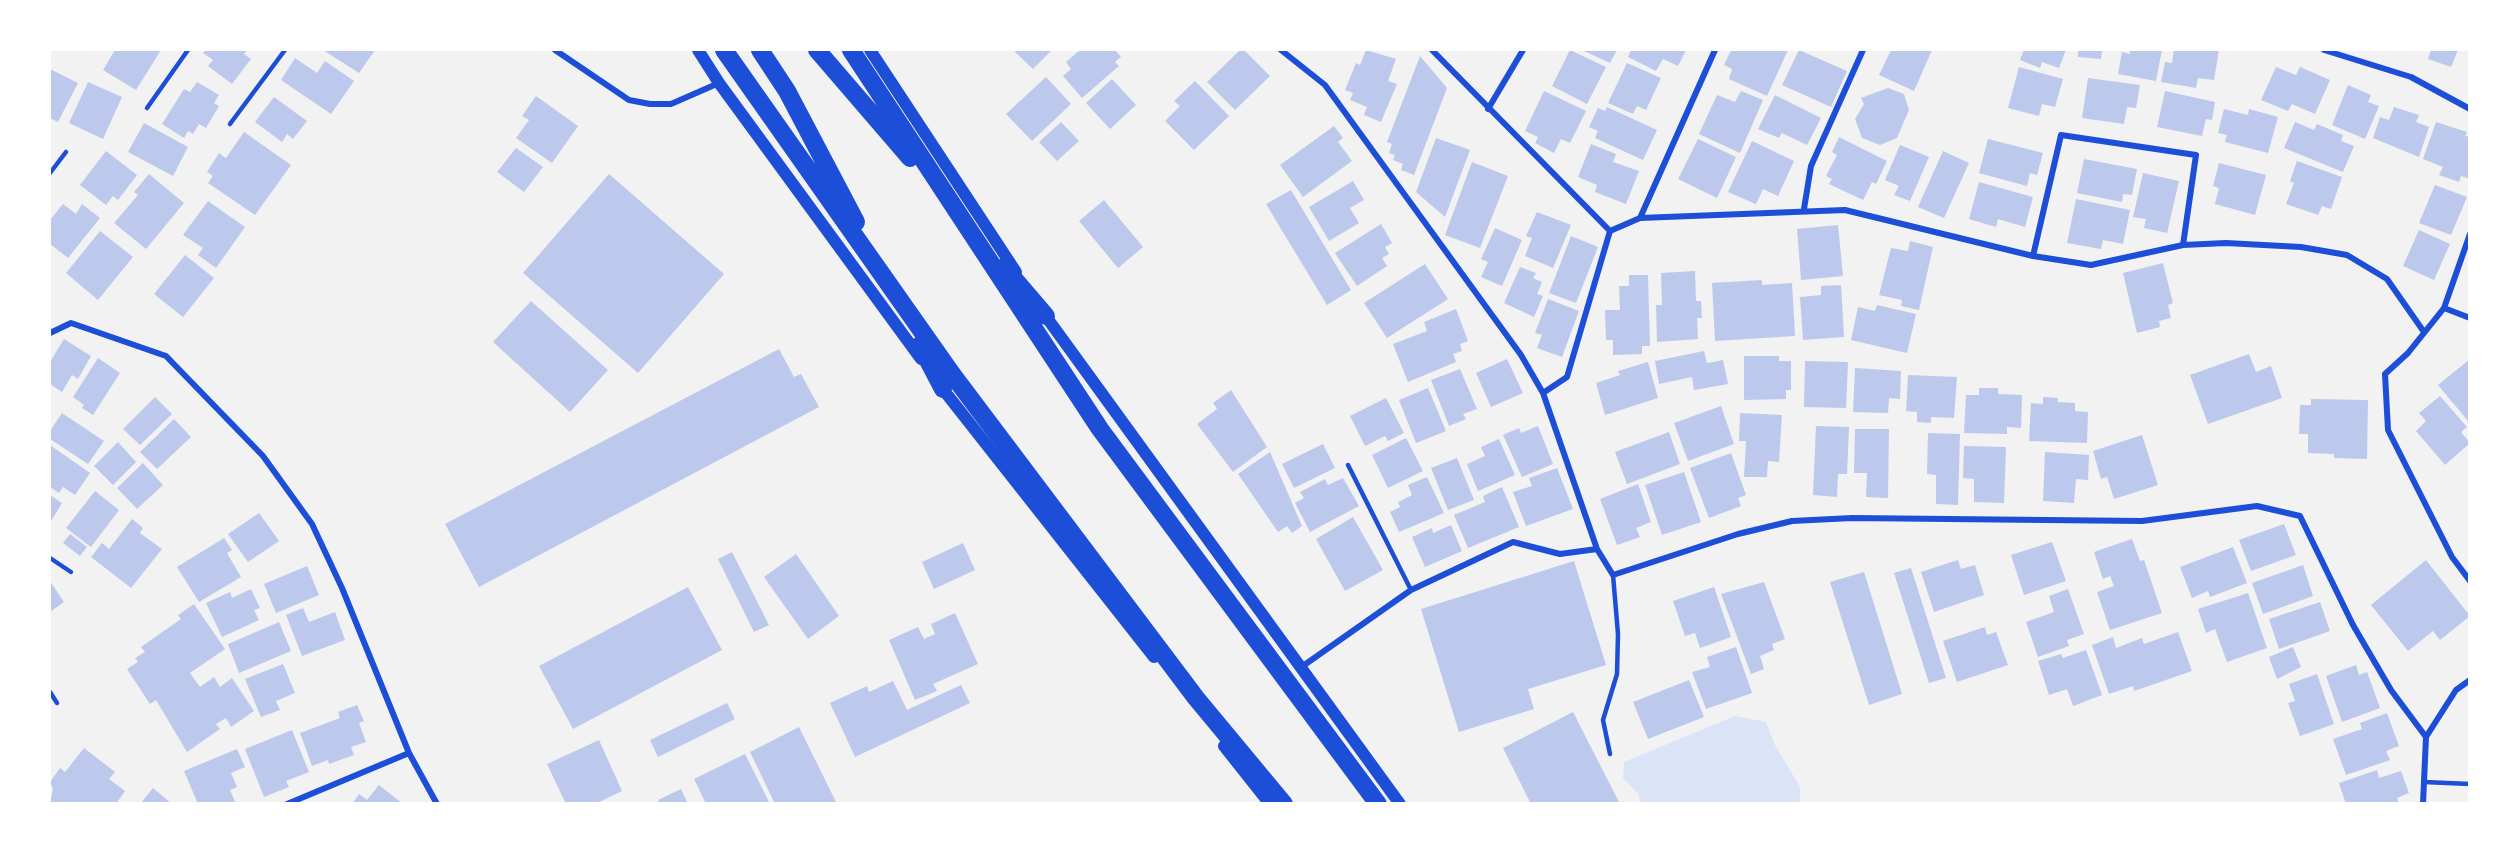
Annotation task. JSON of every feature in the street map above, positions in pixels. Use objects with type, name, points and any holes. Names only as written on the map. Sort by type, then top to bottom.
[{"type":"highway","points":[[724,50],[952,374],[1196,698],[1284,804]]},
{"type":"highway","points":[[760,50],[787,91],[943,389]]},
{"type":"highway","points":[[818,50],[1046,316]]},
{"type":"highway","points":[[851,50],[1100,429],[1378,804]]},
{"type":"main road","points":[[698,50],[719,83],[943,389],[1270,804]]},
{"type":"main road","points":[[870,50],[1046,316],[1400,804]]},
{"type":"street","points":[[555,50],[629,100],[671,104],[719,83]]},
{"type":"street","points":[[1281,50],[1325,85],[1521,355],[1543,393],[1597,549],[1613,575],[1738,534],[1792,521],[1852,518],[2142,521],[2257,507],[2300,516],[2353,625],[2391,690],[2426,737]]},
{"type":"street","points":[[1432,50],[1610,231]]},
{"type":"street","points":[[1488,109],[1523,50]]},
{"type":"street","points":[[1640,218],[1715,50]]},
{"type":"street","points":[[1804,210],[1811,166],[1863,50]]},
{"type":"street","points":[[2325,50],[2411,77],[2469,109]]},
{"type":"street","points":[[2033,256],[2061,135],[2196,155],[2182,245]]},
{"type":"street","points":[[1610,231],[1640,218],[1845,210],[2033,256],[2091,265],[2182,245],[2226,243],[2301,247],[2347,255],[2387,279],[2424,332]]},
{"type":"street","points":[[1543,393],[1567,377],[1610,231]]},
{"type":"street","points":[[2469,234],[2444,308],[2408,353],[2385,374],[2388,430],[2452,557],[2469,581]]},
{"type":"street","points":[[2444,308],[2469,318]]},
{"type":"street","points":[[50,333],[70,323],[166,356],[263,456],[312,524],[342,588],[409,753],[437,804]]},
{"type":"street","points":[[1300,669],[1411,590],[1513,542],[1560,554],[1597,549]]},
{"type":"street","points":[[2423,804],[2426,737],[2456,690],[2469,680]]},
{"type":"street","points":[[287,804],[409,753]]},
{"type":"lane","points":[[147,108],[188,50]]},
{"type":"lane","points":[[230,124],[285,50]]},
{"type":"lane","points":[[50,173],[66,152]]},
{"type":"lane","points":[[1348,465],[1411,590]]},
{"type":"lane","points":[[50,558],[71,572]]},
{"type":"lane","points":[[1610,754],[1603,720],[1617,675],[1618,634],[1613,575]]},
{"type":"lane","points":[[50,692],[57,702]]},
{"type":"lane","points":[[2424,782],[2469,784]]},
{"type":"shaded area","points":[[1735,716],[1766,722],[1775,745],[1800,787],[1800,803],[1640,803],[1639,795],[1623,778],[1624,762]]},
{"type":"building","points":[[115,50],[161,50],[136,90],[103,70]]},
{"type":"building","points":[[205,50],[247,50],[244,54],[251,59],[232,84],[208,66],[213,60],[203,53]]},
{"type":"building","points":[[323,50],[375,50],[359,73]]},
{"type":"building","points":[[1013,50],[1052,50],[1033,69]]},
{"type":"building","points":[[1080,50],[1115,50],[1121,57],[1115,62],[1119,66],[1082,98],[1063,76],[1071,69],[1066,62]]},
{"type":"building","points":[[1240,50],[1244,50],[1270,76],[1235,110],[1207,82]]},
{"type":"building","points":[[1366,50],[1396,59],[1388,81],[1397,84],[1381,122],[1364,115],[1367,107],[1350,100],[1353,93],[1345,90],[1356,63],[1360,65]]},
{"type":"building","points":[[1570,50],[1606,67],[1587,104],[1552,86]]},
{"type":"building","points":[[1582,50],[1617,50],[1610,63]]},
{"type":"building","points":[[1631,50],[1686,50],[1678,66],[1663,59],[1656,71],[1628,57]]},
{"type":"building","points":[[1731,50],[1788,50],[1767,96],[1729,79],[1732,69],[1724,65]]},
{"type":"building","points":[[1799,50],[1847,71],[1831,107],[1782,85]]},
{"type":"building","points":[[1891,50],[1932,50],[1914,91],[1879,75]]},
{"type":"building","points":[[2024,50],[2066,50],[2059,68],[2042,62],[2040,68],[2020,60]]},
{"type":"building","points":[[2078,50],[2102,50],[2101,59],[2078,57]]},
{"type":"building","points":[[2130,50],[2162,50],[2156,81],[2118,74],[2122,52],[2130,54]]},
{"type":"building","points":[[2174,50],[2219,50],[2214,80],[2198,78],[2196,88],[2161,82],[2165,62],[2172,63]]},
{"type":"building","points":[[2431,50],[2458,50],[2451,67],[2428,59]]},
{"type":"building","points":[[1420,56],[1447,88],[1414,175],[1401,170],[1403,164],[1393,160],[1395,155],[1389,153],[1392,144],[1387,142]]},
{"type":"building","points":[[295,58],[317,73],[325,61],[354,81],[331,114],[281,80]]},
{"type":"building","points":[[1627,63],[1661,78],[1646,110],[1637,106],[1633,114],[1608,103]]},
{"type":"building","points":[[2019,67],[2063,79],[2055,107],[2042,104],[2039,116],[2008,108]]},
{"type":"building","points":[[2276,67],[2296,75],[2300,67],[2330,80],[2315,114],[2292,104],[2288,111],[2261,100]]},
{"type":"building","points":[[50,69],[78,83],[58,122],[50,118]]},
{"type":"building","points":[[1046,77],[1071,104],[1032,141],[1006,114]]},
{"type":"building","points":[[2088,78],[2140,85],[2136,108],[2127,107],[2124,124],[2082,118]]},
{"type":"building","points":[[1112,79],[1136,105],[1110,129],[1086,103]]},
{"type":"building","points":[[1195,81],[1229,116],[1194,150],[1165,121],[1180,106],[1174,101]]},
{"type":"building","points":[[88,82],[122,97],[103,139],[69,123]]},
{"type":"building","points":[[197,82],[219,95],[214,103],[219,106],[206,128],[199,124],[193,134],[188,131],[184,138],[162,124],[184,89],[190,92]]},
{"type":"building","points":[[2348,85],[2371,95],[2368,102],[2379,106],[2365,139],[2332,125]]},
{"type":"building","points":[[1888,88],[1904,94],[1909,110],[1897,138],[1880,145],[1862,138],[1855,119],[1864,104],[1861,98]]},
{"type":"building","points":[[1544,91],[1586,111],[1570,143],[1561,139],[1554,153],[1535,143],[1538,137],[1525,131]]},
{"type":"building","points":[[1741,91],[1763,100],[1740,153],[1699,134],[1717,95],[1735,102]]},
{"type":"building","points":[[2165,91],[2215,102],[2212,120],[2206,119],[2202,136],[2157,127]]},
{"type":"building","points":[[1775,95],[1821,118],[1807,145],[1782,133],[1779,138],[1758,129]]},
{"type":"building","points":[[536,96],[578,126],[552,163],[516,138],[529,120],[522,116]]},
{"type":"building","points":[[274,97],[307,121],[293,139],[287,134],[282,142],[255,122]]},
{"type":"building","points":[[1607,107],[1657,130],[1643,160],[1595,138],[1598,131],[1589,127],[1598,108],[1605,111]]},
{"type":"building","points":[[2394,107],[2419,115],[2416,122],[2429,127],[2419,157],[2373,138],[2380,117],[2389,120]]},
{"type":"building","points":[[2224,109],[2248,115],[2249,109],[2278,117],[2268,153],[2225,142],[2227,135],[2218,133]]},
{"type":"building","points":[[1061,122],[1079,141],[1057,161],[1039,142]]},
{"type":"building","points":[[2295,122],[2314,130],[2317,124],[2343,135],[2341,141],[2354,146],[2343,172],[2284,148]]},
{"type":"building","points":[[2436,122],[2467,132],[2465,136],[2470,137],[2470,179],[2461,176],[2459,182],[2439,175],[2443,167],[2423,159]]},
{"type":"building","points":[[144,123],[188,147],[173,176],[128,152]]},
{"type":"building","points":[[1334,126],[1343,138],[1338,142],[1352,161],[1303,197],[1280,165]]},
{"type":"building","points":[[244,132],[291,165],[255,215],[208,183],[213,176],[207,172],[219,153],[226,158]]},
{"type":"building","points":[[1839,137],[1887,161],[1876,184],[1872,182],[1863,200],[1829,184],[1832,179],[1826,176],[1837,155],[1832,152]]},
{"type":"building","points":[[1436,138],[1470,150],[1445,217],[1416,192]]},
{"type":"building","points":[[1698,139],[1736,157],[1717,198],[1678,179]]},
{"type":"building","points":[[1988,139],[2043,153],[2037,175],[2030,173],[2027,186],[1979,173]]},
{"type":"building","points":[[1752,141],[1794,161],[1778,196],[1763,189],[1756,204],[1728,192]]},
{"type":"building","points":[[1591,144],[1616,154],[1613,162],[1639,171],[1626,204],[1595,192],[1597,185],[1578,177]]},
{"type":"building","points":[[1900,145],[1929,157],[1910,201],[1894,195],[1899,186],[1885,180]]},
{"type":"building","points":[[516,148],[543,167],[524,192],[497,172]]},
{"type":"building","points":[[106,151],[137,175],[118,200],[113,196],[106,205],[80,185]]},
{"type":"building","points":[[1943,151],[1969,163],[1944,218],[1918,207]]},
{"type":"building","points":[[2084,159],[2137,169],[2132,195],[2123,194],[2122,202],[2077,193]]},
{"type":"building","points":[[2297,161],[2342,177],[2331,209],[2322,206],[2318,215],[2286,204],[2294,183],[2290,181]]},
{"type":"building","points":[[1472,162],[1508,176],[1480,248],[1445,235]]},
{"type":"building","points":[[2219,163],[2266,175],[2255,215],[2215,204],[2219,188],[2213,186]]},
{"type":"building","points":[[2143,173],[2179,181],[2167,233],[2144,228],[2146,219],[2133,217]]},
{"type":"building","points":[[149,174],[184,203],[146,249],[114,223],[138,195],[134,192]]},
{"type":"building","points":[[609,174],[724,274],[638,373],[523,273]]},
{"type":"building","points":[[1353,181],[1364,200],[1350,208],[1359,223],[1329,241],[1309,207]]},
{"type":"building","points":[[1979,182],[2033,197],[2025,227],[1998,219],[1996,227],[1969,219]]},
{"type":"building","points":[[2435,185],[2467,197],[2451,235],[2419,223]]},
{"type":"building","points":[[1291,190],[1351,290],[1327,305],[1266,204]]},
{"type":"building","points":[[2076,199],[2130,210],[2123,244],[2103,240],[2101,249],[2067,243]]},
{"type":"building","points":[[1104,200],[1143,247],[1118,268],[1079,221]]},
{"type":"building","points":[[208,201],[245,227],[216,268],[198,255],[203,248],[183,235]]},
{"type":"building","points":[[63,204],[76,214],[82,204],[100,218],[68,258],[50,244],[50,220]]},
{"type":"building","points":[[1537,212],[1571,225],[1553,268],[1525,256],[1532,238],[1526,236]]},
{"type":"building","points":[[1381,224],[1392,243],[1385,247],[1389,254],[1382,258],[1387,266],[1357,286],[1335,253]]},
{"type":"building","points":[[1838,225],[1843,276],[1801,280],[1797,229]]},
{"type":"building","points":[[1495,228],[1522,240],[1502,286],[1481,277],[1488,262],[1481,259]]},
{"type":"building","points":[[2419,230],[2450,244],[2434,280],[2403,266]]},
{"type":"building","points":[[100,231],[133,257],[98,300],[66,273]]},
{"type":"building","points":[[1571,236],[1598,247],[1576,303],[1549,293]]},
{"type":"building","points":[[1910,241],[1933,247],[1919,310],[1901,306],[1902,300],[1879,295],[1891,248],[1908,251]]},
{"type":"building","points":[[185,255],[214,278],[183,317],[154,294]]},
{"type":"building","points":[[2163,263],[2173,303],[2168,305],[2171,318],[2159,321],[2160,327],[2137,333],[2123,273]]},
{"type":"building","points":[[1425,264],[1448,299],[1387,338],[1364,303]]},
{"type":"building","points":[[1520,267],[1536,273],[1533,278],[1542,282],[1537,294],[1543,296],[1534,317],[1504,303]]},
{"type":"building","points":[[1695,271],[1696,301],[1701,301],[1702,318],[1697,318],[1698,339],[1657,342],[1656,305],[1662,305],[1661,273]]},
{"type":"building","points":[[1629,275],[1648,275],[1650,346],[1642,346],[1642,354],[1613,355],[1613,340],[1606,340],[1605,310],[1620,310],[1619,286],[1629,286]]},
{"type":"building","points":[[1762,280],[1762,285],[1792,283],[1795,336],[1715,341],[1712,283]]},
{"type":"building","points":[[1841,285],[1844,337],[1803,340],[1800,297],[1821,295],[1821,286]]},
{"type":"building","points":[[1548,299],[1579,311],[1562,357],[1537,348],[1542,335],[1535,333]]},
{"type":"building","points":[[531,301],[608,370],[570,412],[493,342]]},
{"type":"building","points":[[1877,305],[1916,314],[1907,353],[1851,340],[1858,307],[1875,311]]},
{"type":"building","points":[[1456,309],[1468,341],[1460,344],[1462,351],[1453,354],[1456,362],[1408,382],[1393,344],[1427,331],[1424,322]]},
{"type":"building","points":[[64,339],[91,356],[78,379],[72,375],[62,392],[50,384],[50,362]]},
{"type":"building","points":[[779,349],[794,377],[801,374],[819,407],[479,587],[445,524]]},
{"type":"building","points":[[1704,351],[1707,363],[1723,360],[1728,384],[1694,390],[1692,377],[1659,384],[1655,361]]},
{"type":"building","points":[[2249,354],[2256,372],[2271,366],[2282,398],[2208,424],[2190,375]]},
{"type":"building","points":[[1744,356],[1779,356],[1779,361],[1791,361],[1791,390],[1786,390],[1786,399],[1744,400]]},
{"type":"building","points":[[98,358],[120,373],[93,415],[82,408],[84,405],[73,397]]},
{"type":"building","points":[[1507,359],[1523,393],[1491,407],[1476,373]]},
{"type":"building","points":[[2470,359],[2470,419],[2468,421],[2438,385]]},
{"type":"building","points":[[1805,361],[1848,362],[1846,408],[1804,407]]},
{"type":"building","points":[[1648,362],[1658,398],[1605,415],[1596,383],[1620,375],[1618,371]]},
{"type":"building","points":[[1855,368],[1901,371],[1900,399],[1889,398],[1888,413],[1853,412]]},
{"type":"building","points":[[1460,369],[1477,409],[1463,414],[1466,419],[1449,426],[1431,380]]},
{"type":"building","points":[[1908,375],[1957,377],[1954,418],[1931,417],[1931,423],[1917,422],[1917,412],[1906,411]]},
{"type":"building","points":[[1428,388],[1446,431],[1416,443],[1399,400]]},
{"type":"building","points":[[1979,388],[1998,388],[1998,394],[2022,395],[2021,428],[2007,427],[2007,434],[1964,433],[1966,395],[1979,395]]},
{"type":"building","points":[[1231,390],[1267,447],[1233,472],[1197,424],[1217,409],[1213,403]]},
{"type":"building","points":[[2440,396],[2467,427],[2461,432],[2470,443],[2445,465],[2416,431],[2426,421],[2419,413]]},
{"type":"building","points":[[155,397],[172,414],[140,445],[123,429]]},
{"type":"building","points":[[2043,397],[2058,398],[2058,402],[2075,403],[2075,411],[2088,412],[2087,443],[2029,441],[2031,403],[2043,404]]},
{"type":"building","points":[[1386,398],[1404,433],[1388,441],[1385,436],[1365,446],[1350,416]]},
{"type":"building","points":[[2311,399],[2368,400],[2367,459],[2334,458],[2334,454],[2308,453],[2308,434],[2299,434],[2300,405],[2311,405]]},
{"type":"building","points":[[1721,406],[1734,444],[1688,461],[1674,423]]},
{"type":"building","points":[[62,413],[104,441],[88,464],[50,439],[50,431]]},
{"type":"building","points":[[1740,413],[1782,415],[1779,462],[1768,461],[1767,477],[1744,477],[1746,441],[1739,441]]},
{"type":"building","points":[[174,419],[191,437],[157,469],[140,452]]},
{"type":"building","points":[[1538,426],[1553,464],[1522,477],[1503,435],[1519,428],[1521,433]]},
{"type":"building","points":[[1816,426],[1849,427],[1847,474],[1838,474],[1837,497],[1813,495]]},
{"type":"building","points":[[1855,429],[1889,429],[1888,498],[1866,497],[1867,473],[1854,473]]},
{"type":"building","points":[[1669,432],[1680,464],[1627,484],[1615,452]]},
{"type":"building","points":[[1928,433],[1960,434],[1958,505],[1936,504],[1936,475],[1927,474]]},
{"type":"building","points":[[2142,435],[2158,485],[2114,499],[2107,477],[2101,479],[2093,451]]},
{"type":"building","points":[[1406,438],[1423,471],[1388,488],[1372,455]]},
{"type":"building","points":[[1499,439],[1515,475],[1478,491],[1467,464],[1485,456],[1481,447]]},
{"type":"building","points":[[118,442],[136,462],[113,485],[94,466]]},
{"type":"building","points":[[1323,444],[1335,468],[1294,488],[1282,464]]},
{"type":"building","points":[[50,445],[90,473],[75,495],[63,487],[59,493],[50,487]]},
{"type":"building","points":[[1964,446],[2006,447],[2004,503],[1974,502],[1974,479],[1963,478]]},
{"type":"building","points":[[1270,452],[1302,526],[1292,533],[1287,526],[1278,532],[1238,474]]},
{"type":"building","points":[[2045,452],[2089,455],[2088,480],[2076,479],[2074,503],[2043,501]]},
{"type":"building","points":[[1731,453],[1746,495],[1738,498],[1741,506],[1709,518],[1690,468]]},
{"type":"building","points":[[1457,458],[1474,500],[1448,510],[1431,468]]},
{"type":"building","points":[[143,463],[163,485],[137,509],[117,488]]},
{"type":"building","points":[[1557,468],[1573,509],[1526,526],[1513,492],[1532,486],[1529,478]]},
{"type":"building","points":[[1684,472],[1701,522],[1662,535],[1645,485]]},
{"type":"building","points":[[1427,477],[1444,513],[1399,532],[1390,512],[1400,507],[1398,502],[1412,495],[1408,485]]},
{"type":"building","points":[[1343,478],[1359,506],[1310,532],[1295,503],[1304,498],[1300,492],[1325,479],[1328,485]]},
{"type":"building","points":[[1638,484],[1651,522],[1636,528],[1640,537],[1617,545],[1600,499]]},
{"type":"building","points":[[1502,487],[1519,527],[1468,548],[1454,515],[1485,502],[1483,496]]},
{"type":"building","points":[[95,491],[119,510],[91,547],[66,528]]},
{"type":"building","points":[[50,495],[62,503],[50,523]]},
{"type":"building","points":[[259,513],[279,541],[248,562],[228,534]]},
{"type":"building","points":[[1353,517],[1383,570],[1345,591],[1316,539]]},
{"type":"building","points":[[132,519],[143,528],[140,533],[162,549],[131,588],[91,557],[102,543],[109,549]]},
{"type":"building","points":[[2284,524],[2296,555],[2251,571],[2239,540]]},
{"type":"building","points":[[1451,525],[1462,551],[1425,567],[1412,537],[1432,528],[1433,533]]},
{"type":"building","points":[[70,534],[87,547],[80,556],[63,543]]},
{"type":"building","points":[[224,538],[232,550],[227,553],[241,577],[199,602],[177,567]]},
{"type":"building","points":[[2132,539],[2140,561],[2144,560],[2162,613],[2110,630],[2097,592],[2114,586],[2110,576],[2103,579],[2094,552]]},
{"type":"building","points":[[2052,542],[2066,581],[2024,595],[2011,555]]},
{"type":"building","points":[[963,543],[975,570],[934,589],[922,562]]},
{"type":"building","points":[[2233,547],[2247,583],[2210,597],[2208,591],[2192,598],[2180,567]]},
{"type":"building","points":[[732,552],[769,625],[754,632],[718,559]]},
{"type":"building","points":[[796,554],[839,616],[808,639],[764,577]]},
{"type":"building","points":[[1958,560],[1961,569],[1975,565],[1984,595],[1934,612],[1921,572]]},
{"type":"building","points":[[2426,560],[2470,616],[2440,640],[2433,631],[2408,651],[2371,605]]},
{"type":"building","points":[[1574,561],[1606,665],[1528,689],[1534,709],[1459,732],[1421,609]]},
{"type":"building","points":[[2303,565],[2313,596],[2263,614],[2252,583]]},
{"type":"building","points":[[307,566],[319,595],[276,613],[264,584]]},
{"type":"building","points":[[1911,568],[1946,678],[1929,683],[1894,573]]},
{"type":"building","points":[[1864,572],[1902,694],[1869,705],[1830,582]]},
{"type":"building","points":[[50,581],[64,602],[50,612]]},
{"type":"building","points":[[1764,582],[1785,639],[1772,644],[1774,650],[1760,656],[1764,669],[1751,674],[1721,594]]},
{"type":"building","points":[[688,587],[722,650],[573,729],[539,666]]},
{"type":"building","points":[[1714,587],[1731,637],[1700,648],[1695,633],[1685,636],[1673,601]]},
{"type":"building","points":[[251,589],[260,608],[254,610],[259,620],[222,637],[206,603],[230,592],[232,598]]},
{"type":"building","points":[[2068,589],[2084,634],[2067,640],[2069,646],[2038,657],[2026,622],[2054,612],[2049,596]]},
{"type":"building","points":[[2248,593],[2267,648],[2227,662],[2215,629],[2206,633],[2198,609]]},
{"type":"building","points":[[2320,602],[2330,631],[2279,649],[2269,619]]},
{"type":"building","points":[[194,604],[225,649],[190,673],[200,687],[214,677],[220,687],[232,678],[254,711],[231,727],[226,718],[216,724],[220,729],[187,752],[156,700],[150,704],[127,669],[138,662],[135,658],[145,652],[141,647],[181,619],[178,615]]},
{"type":"building","points":[[303,608],[309,622],[335,612],[345,640],[302,656],[286,615]]},
{"type":"building","points":[[955,613],[978,664],[933,684],[937,691],[915,700],[889,640],[918,627],[924,639],[935,634],[931,624]]},
{"type":"building","points":[[279,622],[291,651],[239,673],[228,644]]},
{"type":"building","points":[[1985,627],[1987,635],[1996,632],[2008,665],[1957,682],[1943,641]]},
{"type":"building","points":[[2178,632],[2192,671],[2134,691],[2133,686],[2109,694],[2092,645],[2113,637],[2116,648],[2142,638],[2144,644]]},
{"type":"building","points":[[1736,647],[1752,693],[1706,709],[1692,672],[1710,667],[1707,657]]},
{"type":"building","points":[[2293,647],[2301,667],[2277,679],[2269,657]]},
{"type":"building","points":[[2086,650],[2102,695],[2073,706],[2067,689],[2049,695],[2038,661],[2061,654],[2063,658]]},
{"type":"building","points":[[283,664],[295,693],[276,701],[280,710],[261,717],[245,679]]},
{"type":"building","points":[[2356,665],[2359,675],[2367,672],[2380,708],[2342,722],[2326,676]]},
{"type":"building","points":[[2317,674],[2334,724],[2300,736],[2288,703],[2295,701],[2289,684]]},
{"type":"building","points":[[1689,680],[1704,717],[1648,739],[1633,702]]},
{"type":"building","points":[[893,681],[907,710],[961,685],[970,703],[855,757],[830,703],[867,686],[869,692]]},
{"type":"building","points":[[727,703],[735,719],[658,757],[650,740]]},
{"type":"building","points":[[357,705],[364,721],[359,723],[366,742],[351,747],[354,755],[329,764],[328,760],[312,766],[300,733],[340,718],[338,712]]},
{"type":"building","points":[[1573,712],[1620,804],[1531,804],[1503,748]]},
{"type":"building","points":[[2387,713],[2399,746],[2386,751],[2390,760],[2346,775],[2333,739],[2362,729],[2360,723]]},
{"type":"building","points":[[799,727],[837,804],[775,804],[750,752]]},
{"type":"building","points":[[292,730],[309,772],[286,781],[289,787],[264,797],[245,749]]},
{"type":"building","points":[[599,740],[622,791],[595,804],[566,804],[547,764]]},
{"type":"building","points":[[84,748],[115,772],[109,779],[125,791],[116,804],[53,804],[50,801],[53,789],[50,782],[60,768],[65,772]]},
{"type":"building","points":[[237,749],[245,767],[231,773],[237,787],[230,790],[236,804],[198,804],[184,771]]},
{"type":"building","points":[[745,754],[770,804],[706,804],[694,779]]},
{"type":"building","points":[[2377,770],[2379,778],[2401,771],[2409,793],[2397,798],[2399,804],[2346,804],[2339,783]]},
{"type":"building","points":[[379,785],[403,804],[352,804],[359,794],[367,800]]},
{"type":"building","points":[[153,788],[172,804],[140,804]]},
{"type":"building","points":[[681,789],[688,804],[660,804],[658,800]]}]
